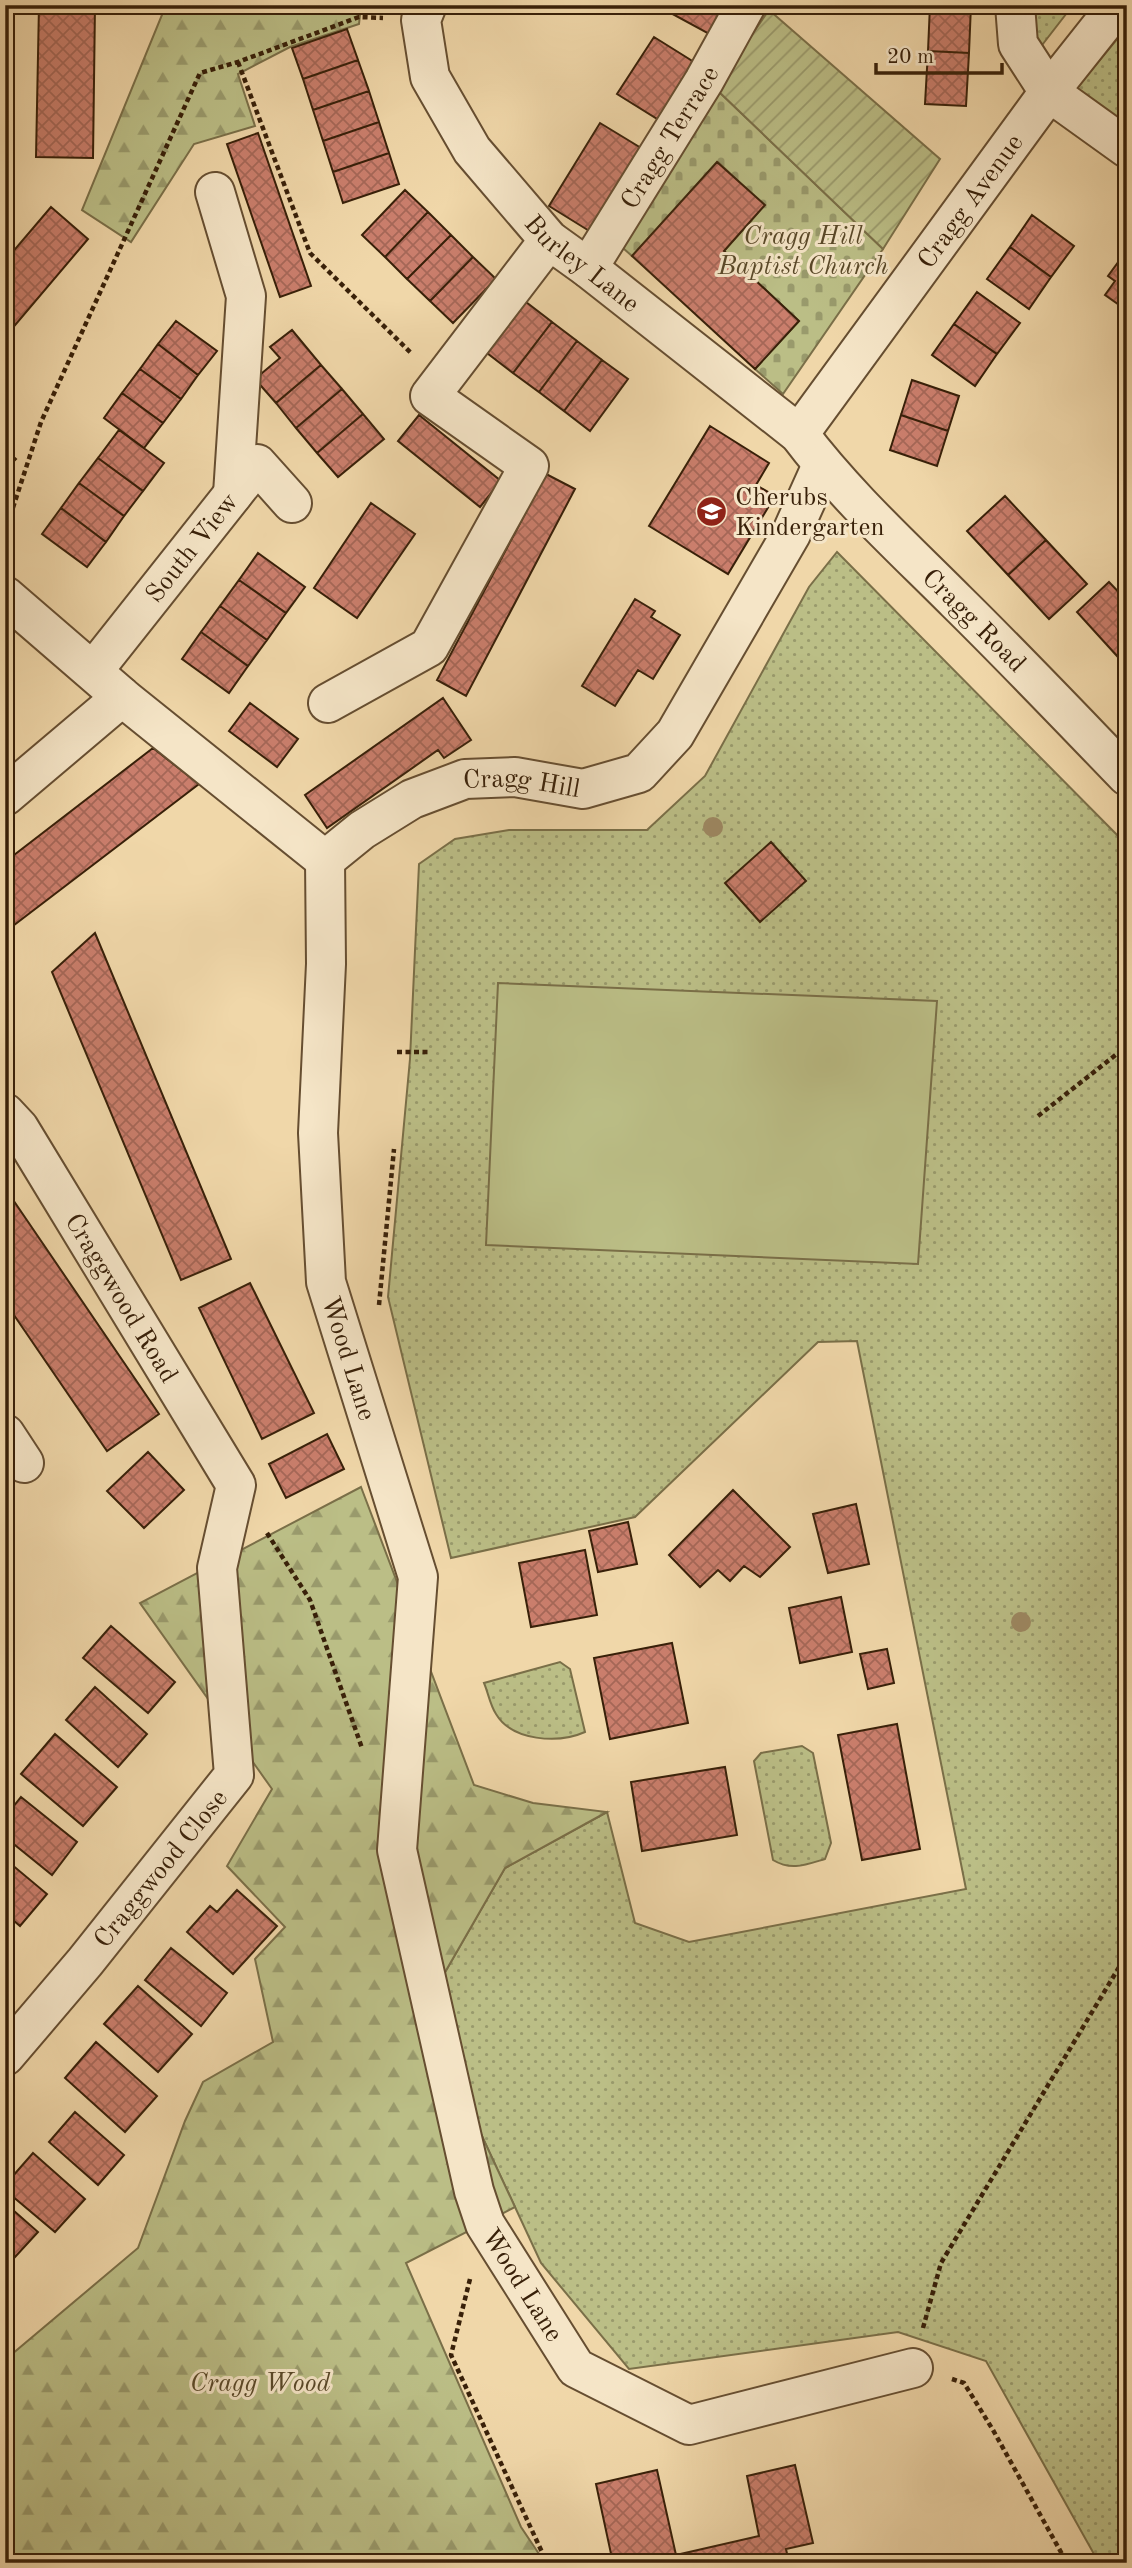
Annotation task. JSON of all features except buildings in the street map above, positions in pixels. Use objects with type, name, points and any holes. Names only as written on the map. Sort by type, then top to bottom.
[{"type":"street","name":"Burley Lane","points":[[427,5],[421,20],[430,77],[472,150],[549,240],[799,434],[822,465]]},
{"type":"street","name":"Cragg Terrace","points":[[588,268],[704,81],[746,5]]},
{"type":"street","points":[[1015,5],[1018,44],[1049,92],[1127,148]]},
{"type":"street","name":"Cragg Avenue","points":[[799,434],[1049,92],[1118,5]]},
{"type":"street","points":[[215,192],[246,296],[233,494]]},
{"type":"street","points":[[328,703],[429,647],[529,466],[430,396],[549,240]]},
{"type":"street","name":"South View","points":[[93,671],[257,464],[292,503]]},
{"type":"street","name":"Cragg Road","points":[[822,465],[1127,776]]},
{"type":"street","name":"Cragg Hill","points":[[326,860],[362,830],[412,799],[465,779],[515,777],[583,789],[639,773],[675,734],[791,534],[822,465]]},
{"type":"street","points":[[5,596],[122,697],[326,860]]},
{"type":"street","points":[[5,796],[122,697]]},
{"type":"street","name":"Wood Lane","points":[[326,860],[326,964],[318,1133],[326,1282],[418,1577],[397,1850],[474,2191],[485,2224],[576,2368],[689,2425],[913,2368]]},
{"type":"street","name":"Craggwood Road","points":[[5,1113],[19,1128],[236,1485]]},
{"type":"street","name":"Craggwood Close","points":[[5,2056],[86,1962],[234,1775],[217,1568],[236,1485]]},
{"type":"path","points":[[5,532],[41,422],[200,73],[339,25]]},
{"type":"path","points":[[238,62],[310,253],[418,360],[443,379]]},
{"type":"path","points":[[1038,1116],[1127,1046]]},
{"type":"path","points":[[397,1052],[430,1052]]},
{"type":"path","points":[[379,1306],[394,1149]]},
{"type":"path","points":[[236,1485],[310,1600],[365,1758]]},
{"type":"path","points":[[1067,2563],[964,2382],[913,2368],[941,2263],[1127,1954]]},
{"type":"path","points":[[485,2224],[451,2355],[547,2563]]},
{"type":"green space","points":[[166,5],[361,5],[359,24],[290,47],[238,74],[255,126],[194,144],[131,242],[82,210]]},
{"type":"green space","points":[[1030,5],[1073,5],[1039,49]]},
{"type":"green space","points":[[769,10],[940,159],[883,249],[715,88]]},
{"type":"green space","points":[[1127,27],[1127,129],[1074,91]]},
{"type":"green space","name":"Cragg Hill Baptist Church","points":[[715,88],[883,249],[783,394],[755,369],[799,321],[724,251],[764,206],[718,162],[632,256],[615,241]]},
{"type":"green space","points":[[837,552],[1127,845],[1127,2563],[1099,2563],[986,2361],[898,2332],[629,2369],[541,2263],[447,2061],[444,1974],[505,1868],[607,1812],[635,1923],[689,1942],[966,1889],[857,1341],[818,1342],[635,1517],[451,1558],[388,1297],[410,1059],[419,864],[455,839],[509,830],[647,830],[705,776],[809,587]]},
{"type":"green space","points":[[498,983],[937,1001],[918,1264],[486,1245]]},
{"type":"green space","name":"Cragg Wood","points":[[361,1487],[474,1785],[533,1803],[607,1812],[505,1868],[444,1974],[447,2061],[515,2207],[406,2263],[521,2527],[545,2563],[5,2563],[5,2360],[138,2248],[185,2121],[203,2082],[273,2042],[255,1959],[285,1927],[227,1866],[272,1789],[140,1603]]},
{"type":"green space","points":[[560,1662],[570,1669],[585,1732],[562,1738],[536,1738],[513,1730],[503,1723],[494,1710],[484,1683]]},
{"type":"green space","points":[[802,1746],[813,1753],[831,1843],[825,1859],[792,1866],[773,1860],[754,1761],[761,1753]]},
{"type":"place","name":"Cherubs Kindergarten","points":[[712,511]]}]
